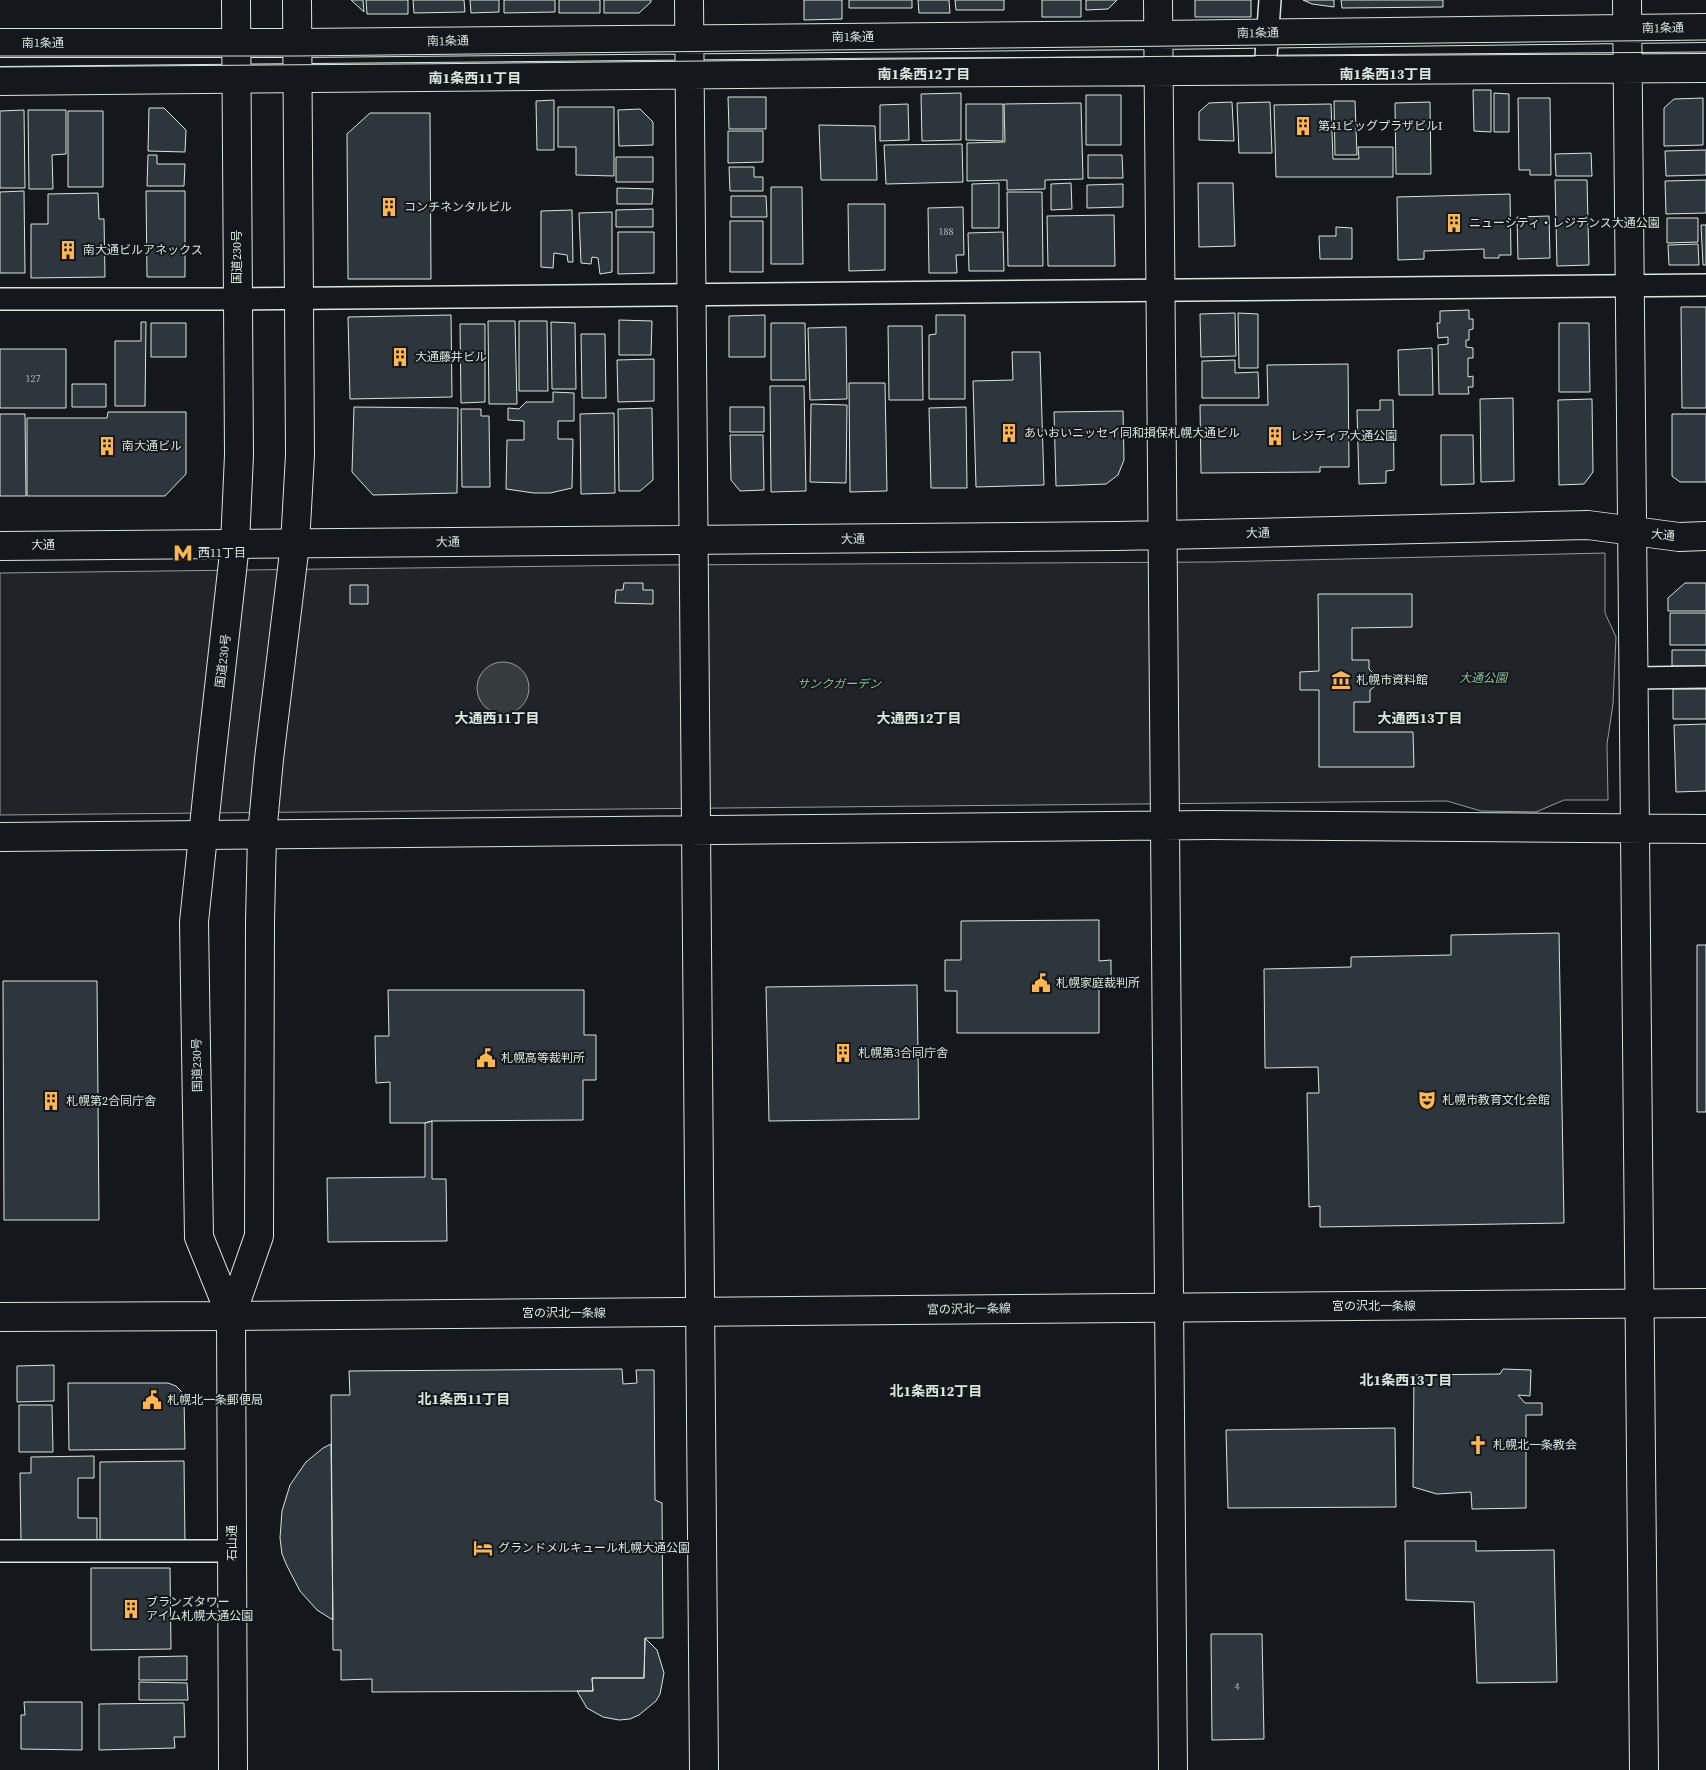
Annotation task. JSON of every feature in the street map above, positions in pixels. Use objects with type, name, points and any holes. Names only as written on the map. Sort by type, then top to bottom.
[{"type":"main road","name":"国道230号","points":[[231,1316],[199,1237],[194,922],[236,544],[238,455],[236,0]]},
{"type":"main road","points":[[0,1317],[231,1316],[259,1236],[262,835],[294,544],[300,455],[297,0]]},
{"type":"main road","points":[[689,0],[704,1770]]},
{"type":"main road","points":[[1158,0],[1173,1770]]},
{"type":"main road","points":[[1627,0],[1644,1770]]},
{"type":"main road","name":"南1条通","points":[[0,43],[1158,35],[1706,28]]},
{"type":"main road","points":[[0,81],[690,74],[1706,68]]},
{"type":"main road","name":"大通","points":[[0,546],[1108,537],[1588,525],[1679,537],[1706,536]]},
{"type":"main road","points":[[0,837],[1209,825],[1706,830]]},
{"type":"main road","name":"宮の沢北一条線","points":[[231,1316],[1706,1303]]},
{"type":"main road","name":"石山通","points":[[231,1316],[233,1770]]},
{"type":"street","points":[[1265,71],[1270,0]]},
{"type":"street","points":[[0,299],[237,299],[1706,285]]},
{"type":"street","points":[[1634,678],[1706,677]]},
{"type":"street","points":[[0,1551],[232,1551]]},
{"type":"green space","name":"大通公園","points":[[1605,553],[1605,613],[1616,637],[1613,704],[1607,744],[1608,800],[1564,800],[1536,812],[1481,811],[1447,801],[0,815],[0,573],[653,565],[1214,562]]},
{"type":"shaded area","points":[[498,662],[508,662],[517,666],[525,674],[529,688],[525,702],[517,710],[508,714],[498,714],[489,710],[481,702],[477,693],[477,683],[481,674],[489,666]]},
{"type":"building","points":[[351,0],[363,0],[364,12]]},
{"type":"building","points":[[366,0],[408,0],[408,14],[367,14]]},
{"type":"building","points":[[413,0],[464,0],[465,12],[414,13]]},
{"type":"building","points":[[470,0],[499,0],[499,12],[471,13]]},
{"type":"building","points":[[504,0],[555,0],[555,12],[504,13]]},
{"type":"building","points":[[559,0],[600,0],[600,13],[559,13]]},
{"type":"building","points":[[604,0],[651,0],[651,2],[639,13],[604,13]]},
{"type":"building","points":[[804,0],[842,0],[842,19],[804,20]]},
{"type":"building","points":[[849,0],[912,0],[912,8],[849,8]]},
{"type":"building","points":[[918,0],[949,0],[950,13],[919,13]]},
{"type":"building","points":[[955,0],[1004,0],[1004,10],[956,10]]},
{"type":"building","points":[[1042,0],[1081,0],[1081,17],[1042,17]]},
{"type":"building","points":[[1086,0],[1117,0],[1108,9],[1086,10]]},
{"type":"building","points":[[1195,0],[1251,0],[1251,17],[1195,17]]},
{"type":"building","points":[[1303,0],[1334,0],[1334,7],[1312,4]]},
{"type":"building","points":[[1341,0],[1443,0],[1443,7],[1342,8]]},
{"type":"building","points":[[1473,90],[1491,90],[1491,132],[1474,131]]},
{"type":"building","points":[[961,93],[961,140],[922,141],[921,94]]},
{"type":"building","points":[[1494,93],[1509,94],[1509,132],[1494,132]]},
{"type":"building","points":[[1086,95],[1121,95],[1121,145],[1086,145]]},
{"type":"building","points":[[728,97],[766,97],[766,129],[729,129]]},
{"type":"building","points":[[1518,98],[1550,98],[1551,175],[1530,175],[1530,170],[1519,170]]},
{"type":"building","points":[[1703,98],[1703,145],[1664,146],[1664,108],[1674,99]]},
{"type":"building","points":[[554,100],[554,150],[537,150],[536,101]]},
{"type":"building","points":[[1334,101],[1355,101],[1357,155],[1335,155]]},
{"type":"building","points":[[1232,102],[1234,141],[1199,140],[1199,112],[1209,103]]},
{"type":"building","points":[[1270,102],[1272,153],[1239,153],[1237,103]]},
{"type":"building","points":[[1430,102],[1431,174],[1396,174],[1395,103]]},
{"type":"building","points":[[1081,103],[1083,179],[1045,180],[1045,189],[1007,190],[1007,180],[967,181],[967,143],[1005,142],[1004,104]]},
{"type":"building","points":[[908,104],[909,140],[880,141],[880,105]]},
{"type":"building","points":[[966,104],[1003,104],[1003,141],[966,140]]},
{"type":"building","name":"第41ビッグプラザビルI","points":[[1331,104],[1333,159],[1359,159],[1358,147],[1393,147],[1393,177],[1276,177],[1274,105]]},
{"type":"building","points":[[558,107],[614,107],[614,176],[576,175],[576,147],[558,147]]},
{"type":"building","points":[[149,108],[164,108],[186,130],[185,152],[148,151]]},
{"type":"building","points":[[640,109],[653,122],[653,145],[619,146],[618,110]]},
{"type":"building","points":[[24,110],[25,188],[0,188],[0,111]]},
{"type":"building","points":[[28,110],[66,110],[66,154],[52,155],[53,189],[29,189]]},
{"type":"building","points":[[68,111],[103,111],[103,187],[68,187]]},
{"type":"building","name":"コンチネンタルビル","points":[[370,113],[430,113],[431,279],[348,279],[347,134]]},
{"type":"building","points":[[819,125],[875,126],[877,180],[821,180]]},
{"type":"building","points":[[728,131],[763,131],[763,162],[728,163]]},
{"type":"building","points":[[962,144],[963,182],[886,184],[884,145]]},
{"type":"building","points":[[1706,150],[1706,175],[1666,176],[1665,151]]},
{"type":"building","points":[[1591,153],[1592,176],[1556,176],[1555,154]]},
{"type":"building","points":[[148,155],[157,155],[157,164],[185,164],[184,186],[147,186]]},
{"type":"building","points":[[1088,155],[1122,155],[1123,178],[1088,178]]},
{"type":"building","points":[[616,157],[653,157],[653,182],[616,182]]},
{"type":"building","points":[[729,167],[754,167],[754,177],[763,177],[763,191],[730,191]]},
{"type":"building","points":[[1555,180],[1587,180],[1589,265],[1557,266]]},
{"type":"building","points":[[1706,180],[1706,213],[1666,214],[1665,181]]},
{"type":"building","points":[[999,183],[999,228],[972,228],[972,184]]},
{"type":"building","points":[[1071,183],[1072,209],[1051,210],[1051,184]]},
{"type":"building","points":[[1198,183],[1233,183],[1235,246],[1199,247]]},
{"type":"building","points":[[1123,184],[1123,207],[1087,208],[1087,185]]},
{"type":"building","points":[[771,187],[802,187],[803,264],[771,264]]},
{"type":"building","points":[[617,188],[653,189],[652,204],[617,204]]},
{"type":"building","points":[[24,191],[25,273],[0,273],[0,192]]},
{"type":"building","points":[[146,191],[185,191],[185,277],[147,277]]},
{"type":"building","points":[[1007,192],[1042,192],[1043,266],[1008,266]]},
{"type":"building","name":"南大通ビルアネックス","points":[[98,193],[99,219],[104,219],[105,277],[31,278],[31,224],[48,224],[48,194]]},
{"type":"building","name":"ニューシティ・レジデンス大通公園","points":[[1510,194],[1511,255],[1499,255],[1499,258],[1484,258],[1484,249],[1424,251],[1424,259],[1398,260],[1397,197]]},
{"type":"building","points":[[731,196],[766,196],[767,217],[731,217]]},
{"type":"building","points":[[848,204],[885,204],[885,270],[849,271]]},
{"type":"building","points":[[963,207],[964,255],[956,255],[957,273],[929,273],[928,208]]},
{"type":"building","points":[[653,209],[653,227],[616,227],[616,210]]},
{"type":"building","points":[[572,210],[573,262],[568,262],[567,255],[554,253],[553,268],[541,267],[541,211]]},
{"type":"building","points":[[612,212],[612,272],[600,274],[598,258],[592,257],[591,264],[581,263],[579,213]]},
{"type":"building","points":[[1114,215],[1115,266],[1048,266],[1047,216]]},
{"type":"building","points":[[1549,216],[1550,258],[1518,259],[1517,217]]},
{"type":"building","points":[[1667,218],[1698,218],[1698,242],[1667,243]]},
{"type":"building","points":[[730,221],[763,221],[763,272],[730,272]]},
{"type":"building","points":[[1701,225],[1706,225],[1706,265],[1703,265]]},
{"type":"building","points":[[1336,227],[1352,228],[1352,259],[1320,259],[1319,236],[1336,236]]},
{"type":"building","points":[[618,232],[654,232],[654,273],[618,274]]},
{"type":"building","points":[[1003,232],[1004,271],[969,271],[968,233]]},
{"type":"building","points":[[1698,244],[1699,265],[1669,265],[1668,245]]},
{"type":"building","points":[[1681,307],[1706,307],[1706,408],[1682,408]]},
{"type":"building","points":[[1469,310],[1469,319],[1473,319],[1473,329],[1469,330],[1469,340],[1466,340],[1466,347],[1473,348],[1473,358],[1468,358],[1468,377],[1473,376],[1473,387],[1468,387],[1469,394],[1439,394],[1438,345],[1448,344],[1448,337],[1438,338],[1437,323],[1440,323],[1440,311]]},
{"type":"building","points":[[1235,313],[1236,356],[1201,357],[1200,314]]},
{"type":"building","points":[[1238,313],[1258,314],[1258,368],[1239,368]]},
{"type":"building","name":"大通藤井ビル","points":[[451,315],[452,397],[350,399],[348,317]]},
{"type":"building","points":[[765,315],[765,357],[729,357],[729,316]]},
{"type":"building","points":[[936,315],[965,315],[965,399],[929,399],[929,335],[936,334]]},
{"type":"building","points":[[619,320],[652,321],[651,355],[619,355]]},
{"type":"building","points":[[488,321],[515,321],[517,404],[489,404]]},
{"type":"building","points":[[519,321],[547,321],[548,391],[519,391]]},
{"type":"building","points":[[141,322],[146,322],[145,406],[115,406],[115,341],[141,341]]},
{"type":"building","points":[[551,322],[575,323],[576,389],[552,389]]},
{"type":"building","points":[[151,323],[186,323],[186,357],[151,357]]},
{"type":"building","points":[[771,323],[805,323],[806,380],[771,380]]},
{"type":"building","points":[[1559,323],[1589,323],[1590,392],[1559,392]]},
{"type":"building","points":[[460,324],[485,324],[485,402],[461,403]]},
{"type":"building","points":[[888,326],[922,326],[923,400],[889,400]]},
{"type":"building","points":[[846,327],[847,399],[810,400],[808,328]]},
{"type":"building","points":[[581,334],[605,334],[606,398],[582,398]]},
{"type":"building","points":[[1432,348],[1433,395],[1399,395],[1398,350]]},
{"type":"building","points":[[0,349],[66,349],[66,408],[0,408]]},
{"type":"building","name":"あいおいニッセイ同和損保札幌大通ビル","points":[[1012,352],[1040,352],[1044,485],[976,487],[973,381],[1013,380]]},
{"type":"building","points":[[654,359],[654,401],[618,402],[617,360]]},
{"type":"building","points":[[1235,360],[1235,373],[1258,372],[1259,398],[1202,398],[1202,361]]},
{"type":"building","name":"レジディア大通公園","points":[[1348,364],[1349,467],[1320,467],[1320,472],[1201,473],[1200,405],[1268,405],[1267,365]]},
{"type":"building","points":[[849,383],[885,383],[887,491],[850,492]]},
{"type":"building","points":[[72,384],[106,384],[106,407],[72,407]]},
{"type":"building","points":[[770,386],[804,386],[806,491],[771,492]]},
{"type":"building","points":[[553,392],[574,393],[574,421],[558,421],[558,439],[573,439],[572,488],[550,493],[506,489],[507,440],[524,440],[524,421],[508,420],[508,408],[519,409],[526,402],[553,402]]},
{"type":"building","points":[[1513,398],[1514,481],[1481,482],[1480,399]]},
{"type":"building","points":[[1592,399],[1593,472],[1584,484],[1559,485],[1558,400]]},
{"type":"building","points":[[1380,400],[1393,400],[1394,470],[1386,471],[1386,483],[1359,484],[1357,410],[1380,410]]},
{"type":"building","points":[[811,404],[847,405],[846,483],[810,482]]},
{"type":"building","points":[[354,407],[458,408],[457,493],[373,495],[352,472]]},
{"type":"building","points":[[730,407],[764,407],[764,432],[730,432]]},
{"type":"building","points":[[966,407],[967,488],[931,488],[929,408]]},
{"type":"building","points":[[652,408],[653,480],[640,491],[619,491],[618,409]]},
{"type":"building","points":[[461,409],[481,409],[481,416],[489,416],[490,487],[462,487]]},
{"type":"building","points":[[1123,411],[1124,460],[1118,475],[1106,484],[1056,486],[1054,412]]},
{"type":"building","name":"南大通ビル","points":[[108,412],[186,412],[186,474],[165,496],[27,496],[27,418],[107,418]]},
{"type":"building","points":[[614,413],[615,493],[581,494],[580,414]]},
{"type":"building","points":[[0,414],[25,414],[26,496],[0,496]]},
{"type":"building","points":[[1672,414],[1706,414],[1706,482],[1680,482],[1672,476]]},
{"type":"building","points":[[730,435],[763,435],[764,490],[740,491],[731,480]]},
{"type":"building","points":[[1441,435],[1473,435],[1474,484],[1441,485]]},
{"type":"building","points":[[624,583],[643,583],[643,590],[653,590],[653,604],[615,603],[616,590],[623,590]]},
{"type":"building","points":[[1685,583],[1706,583],[1706,611],[1668,611],[1668,598]]},
{"type":"building","points":[[350,585],[368,585],[368,604],[350,604]]},
{"type":"building","points":[[1318,594],[1412,594],[1412,627],[1352,628],[1352,660],[1369,660],[1369,669],[1374,674],[1375,682],[1374,687],[1370,690],[1370,702],[1354,702],[1354,732],[1413,732],[1414,767],[1319,767],[1319,690],[1300,690],[1300,672],[1319,671]]},
{"type":"building","points":[[1670,613],[1706,613],[1706,645],[1670,645]]},
{"type":"building","points":[[1672,650],[1706,650],[1706,666],[1672,666]]},
{"type":"building","points":[[1673,689],[1706,689],[1706,719],[1673,719]]},
{"type":"building","points":[[1706,724],[1706,791],[1676,792],[1674,725]]},
{"type":"building","points":[[1099,920],[1099,961],[1111,960],[1111,987],[1099,987],[1099,1033],[957,1033],[957,991],[945,991],[945,960],[961,960],[961,921]]},
{"type":"building","points":[[1559,933],[1564,1223],[1320,1227],[1320,1206],[1309,1207],[1307,1093],[1319,1093],[1318,1067],[1265,1068],[1264,969],[1351,967],[1351,957],[1451,955],[1451,935]]},
{"type":"building","points":[[1697,945],[1706,945],[1706,1112],[1697,1112]]},
{"type":"building","name":"札幌第2合同庁舎","points":[[3,981],[97,981],[99,1220],[4,1220]]},
{"type":"building","name":"札幌第3合同庁舎","points":[[917,985],[919,1119],[769,1121],[766,987]]},
{"type":"building","name":"札幌高等裁判所","points":[[388,990],[584,990],[584,1035],[596,1035],[596,1080],[583,1080],[583,1120],[390,1123],[390,1082],[376,1083],[375,1036],[389,1036]]},
{"type":"building","points":[[432,1121],[432,1179],[446,1179],[447,1241],[328,1242],[327,1178],[425,1177],[425,1123]]},
{"type":"building","points":[[54,1365],[54,1401],[17,1402],[17,1366]]},
{"type":"building","points":[[622,1369],[623,1384],[637,1383],[636,1370],[654,1370],[655,1500],[662,1503],[663,1638],[645,1638],[644,1678],[592,1678],[593,1691],[372,1692],[372,1679],[341,1680],[341,1650],[333,1650],[331,1395],[350,1395],[349,1371]]},
{"type":"building","points":[[1503,1369],[1531,1370],[1530,1396],[1518,1395],[1525,1403],[1542,1403],[1542,1415],[1526,1415],[1526,1508],[1472,1509],[1471,1492],[1437,1494],[1413,1487],[1414,1375],[1500,1374]]},
{"type":"building","points":[[68,1383],[168,1383],[176,1386],[181,1391],[184,1399],[185,1449],[69,1450]]},
{"type":"building","points":[[19,1405],[52,1405],[53,1452],[19,1452]]},
{"type":"building","points":[[1395,1428],[1396,1507],[1228,1508],[1226,1430]]},
{"type":"building","points":[[331,1444],[333,1620],[317,1610],[300,1591],[282,1554],[280,1538],[282,1511],[290,1485],[306,1462]]},
{"type":"building","points":[[94,1456],[94,1478],[78,1478],[78,1518],[97,1518],[97,1540],[21,1541],[20,1473],[31,1473],[31,1457]]},
{"type":"building","points":[[184,1461],[185,1543],[100,1543],[100,1462]]},
{"type":"building","points":[[1405,1541],[1476,1541],[1476,1551],[1554,1550],[1557,1682],[1477,1683],[1474,1602],[1406,1600]]},
{"type":"building","name":"ブランズタワー アイム札幌大通公園","points":[[91,1568],[170,1568],[171,1649],[91,1650]]},
{"type":"building","points":[[1211,1634],[1262,1634],[1264,1739],[1212,1740]]},
{"type":"building","points":[[645,1638],[657,1650],[664,1673],[660,1694],[656,1701],[639,1715],[630,1719],[619,1720],[603,1717],[587,1708],[577,1691],[593,1691],[592,1678],[644,1678]]},
{"type":"building","points":[[187,1656],[187,1680],[139,1680],[139,1657]]},
{"type":"building","points":[[139,1682],[187,1683],[188,1700],[139,1700]]},
{"type":"building","points":[[24,1702],[82,1702],[82,1750],[21,1749],[21,1715],[25,1715]]},
{"type":"building","points":[[184,1703],[185,1737],[174,1737],[175,1748],[99,1750],[99,1704]]},
{"type":"tram line","points":[[0,56],[297,56],[1706,40]]},
{"type":"tram line","points":[[0,67],[1706,52]]},
{"type":"place","name":"第41ビッグプラザビルI","points":[[1303,126]]},
{"type":"place","name":"コンチネンタルビル","points":[[389,207]]},
{"type":"place","name":"ニューシティ・レジデンス大通公園","points":[[1454,223]]},
{"type":"place","name":"南大通ビルアネックス","points":[[68,250]]},
{"type":"place","name":"大通藤井ビル","points":[[400,357]]},
{"type":"place","name":"あいおいニッセイ同和損保札幌大通ビル","points":[[1009,433]]},
{"type":"place","name":"レジディア大通公園","points":[[1275,436]]},
{"type":"place","name":"南大通ビル","points":[[107,446]]},
{"type":"place","name":"西11丁目","points":[[183,553]]},
{"type":"place","name":"札幌市資料館","points":[[1341,680]]},
{"type":"place","name":"札幌家庭裁判所","points":[[1041,983]]},
{"type":"place","name":"札幌第3合同庁舎","points":[[843,1053]]},
{"type":"place","name":"札幌高等裁判所","points":[[486,1058]]},
{"type":"place","name":"札幌市教育文化会館","points":[[1427,1100]]},
{"type":"place","name":"札幌第2合同庁舎","points":[[51,1101]]},
{"type":"place","name":"札幌北一条郵便局","points":[[152,1400]]},
{"type":"place","name":"札幌北一条教会","points":[[1478,1445]]},
{"type":"place","name":"グランドメルキュール札幌大通公園","points":[[483,1548]]},
{"type":"place","name":"ブランズタワー アイム札幌大通公園","points":[[131,1609]]},
{"type":"district","name":"南1条西12丁目","points":[[924,74]]},
{"type":"district","name":"南1条西13丁目","points":[[1386,74]]},
{"type":"district","name":"南1条西11丁目","points":[[475,78]]},
{"type":"district","name":"大通西11丁目","points":[[497,718]]},
{"type":"district","name":"大通西12丁目","points":[[919,718]]},
{"type":"district","name":"大通西13丁目","points":[[1420,718]]},
{"type":"district","name":"北1条西13丁目","points":[[1406,1380]]},
{"type":"district","name":"北1条西12丁目","points":[[936,1391]]},
{"type":"district","name":"北1条西11丁目","points":[[464,1399]]},
{"type":"park label","name":"サンクガーデン","points":[[839,684]]}]
